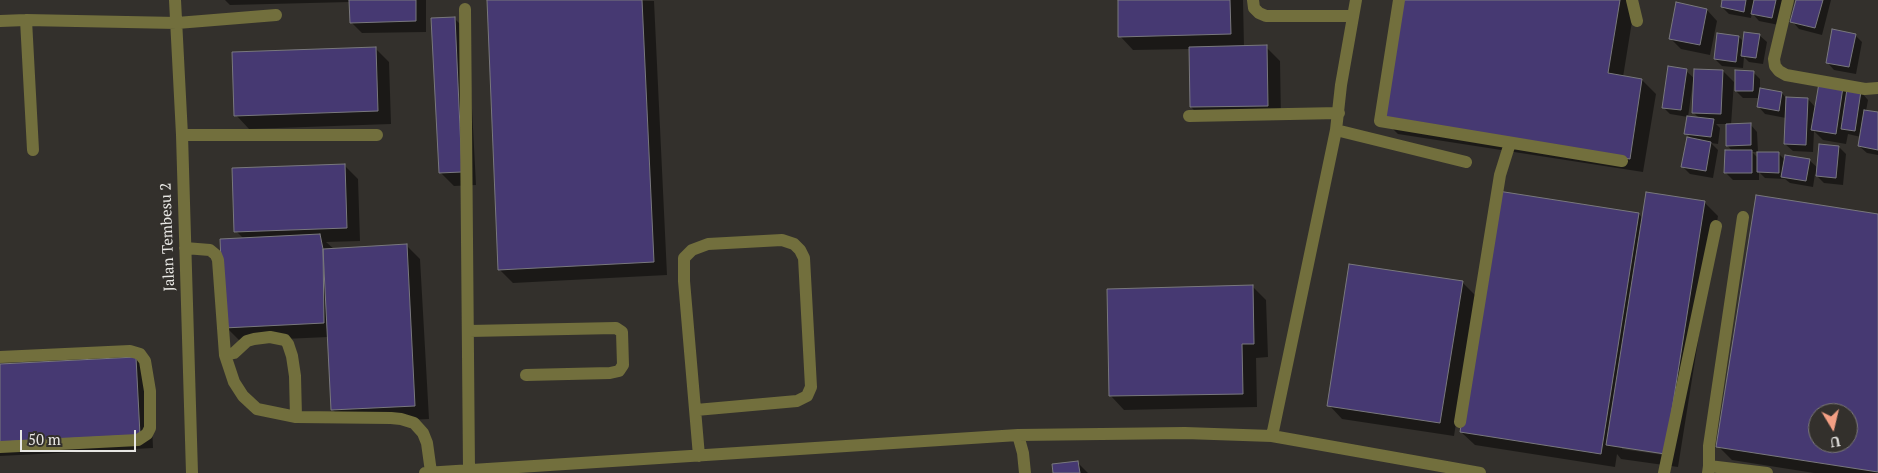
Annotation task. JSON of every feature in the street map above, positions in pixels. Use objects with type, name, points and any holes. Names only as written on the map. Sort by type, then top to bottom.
[{"type":"street","name":"Jalan Tembesu 2","points":[[175,0],[182,136],[192,473]]},
{"type":"street","points":[[1253,0],[1254,8],[1266,16],[1353,16]]},
{"type":"street","points":[[1272,436],[1336,130],[1341,85],[1356,0]]},
{"type":"street","points":[[1399,0],[1380,121],[1622,161]]},
{"type":"street","points":[[1632,0],[1637,21]]},
{"type":"street","points":[[1788,0],[1774,59],[1775,66],[1779,71],[1786,74],[1856,87],[1878,88]]},
{"type":"street","points":[[465,9],[469,470]]},
{"type":"street","points":[[0,21],[176,24],[276,15]]},
{"type":"street","points":[[26,20],[33,150]]},
{"type":"street","points":[[1189,116],[1339,113]]},
{"type":"street","points":[[1336,130],[1466,162]]},
{"type":"street","points":[[182,136],[377,135]]},
{"type":"street","points":[[1460,422],[1500,175],[1510,143]]},
{"type":"street","points":[[1743,217],[1709,446],[1708,469],[1767,473]]},
{"type":"street","points":[[1664,473],[1716,226]]},
{"type":"street","points":[[696,410],[797,401],[807,396],[811,387],[804,258],[794,244],[782,240],[708,244],[692,250],[684,258],[684,281],[699,456]]},
{"type":"street","points":[[185,248],[210,250],[216,255],[218,260],[225,355],[234,382],[242,396],[257,409],[296,417],[391,418],[411,422],[423,433],[427,443],[428,472],[1018,435],[1185,433],[1272,436],[1480,473]]},
{"type":"street","points":[[469,331],[616,328],[622,332],[623,365],[619,371],[610,373],[526,375]]},
{"type":"street","points":[[225,355],[234,353],[247,341],[254,339],[270,337],[285,340],[288,344],[293,363],[296,417]]},
{"type":"street","points":[[0,357],[130,351],[140,354],[145,361],[150,391],[150,428],[147,434],[138,440],[0,447]]},
{"type":"street","points":[[1018,435],[1023,453],[1025,473]]},
{"type":"building","points":[[349,0],[416,0],[416,21],[350,23]]},
{"type":"building","points":[[487,0],[642,0],[654,262],[498,270]]},
{"type":"building","points":[[1118,0],[1230,0],[1231,34],[1118,37]]},
{"type":"building","points":[[1401,0],[1620,0],[1608,73],[1642,79],[1630,159],[1382,121]]},
{"type":"building","points":[[1722,0],[1746,0],[1744,12],[1721,7]]},
{"type":"building","points":[[1754,0],[1776,0],[1772,18],[1751,14]]},
{"type":"building","points":[[1796,0],[1823,0],[1815,28],[1790,22]]},
{"type":"building","points":[[1676,2],[1707,9],[1700,45],[1669,39]]},
{"type":"building","points":[[455,17],[462,172],[439,173],[431,18]]},
{"type":"building","points":[[1832,29],[1856,34],[1849,67],[1826,63]]},
{"type":"building","points":[[1744,32],[1760,34],[1756,58],[1741,56]]},
{"type":"building","points":[[1717,33],[1739,36],[1736,62],[1714,59]]},
{"type":"building","points":[[1267,45],[1268,106],[1190,107],[1189,47]]},
{"type":"building","points":[[376,47],[378,111],[234,116],[232,52]]},
{"type":"building","points":[[1668,66],[1687,69],[1681,110],[1662,108]]},
{"type":"building","points":[[1694,69],[1723,70],[1721,114],[1692,113]]},
{"type":"building","points":[[1735,70],[1754,71],[1753,91],[1735,91]]},
{"type":"building","points":[[1819,83],[1843,87],[1836,134],[1811,130]]},
{"type":"building","points":[[1760,88],[1782,92],[1779,111],[1757,107]]},
{"type":"building","points":[[1847,89],[1861,91],[1855,131],[1841,129]]},
{"type":"building","points":[[1786,97],[1808,98],[1806,145],[1784,144]]},
{"type":"building","points":[[1864,110],[1878,112],[1878,150],[1858,146]]},
{"type":"building","points":[[1687,116],[1714,119],[1711,137],[1684,134]]},
{"type":"building","points":[[1751,123],[1751,145],[1726,146],[1726,124]]},
{"type":"building","points":[[1687,137],[1711,142],[1706,171],[1681,167]]},
{"type":"building","points":[[1819,144],[1839,146],[1836,178],[1816,176]]},
{"type":"building","points":[[1725,150],[1752,150],[1752,173],[1724,173]]},
{"type":"building","points":[[1757,152],[1779,152],[1779,173],[1757,172]]},
{"type":"building","points":[[1785,155],[1810,159],[1806,181],[1781,177]]},
{"type":"building","points":[[345,164],[347,228],[234,232],[232,168]]},
{"type":"building","points":[[1498,191],[1639,213],[1601,454],[1460,432]]},
{"type":"building","points":[[1646,192],[1705,201],[1665,454],[1606,445]]},
{"type":"building","points":[[1756,195],[1878,214],[1878,472],[1716,447]]},
{"type":"building","points":[[320,234],[323,249],[324,323],[224,328],[220,239]]},
{"type":"building","points":[[407,244],[415,406],[331,410],[323,249]]},
{"type":"building","points":[[1349,264],[1463,281],[1440,423],[1327,406]]},
{"type":"building","points":[[1253,285],[1254,344],[1242,344],[1243,394],[1109,396],[1107,289]]},
{"type":"building","points":[[136,357],[140,435],[0,442],[0,364]]},
{"type":"building","points":[[1078,461],[1080,473],[1053,473],[1052,464]]}]
